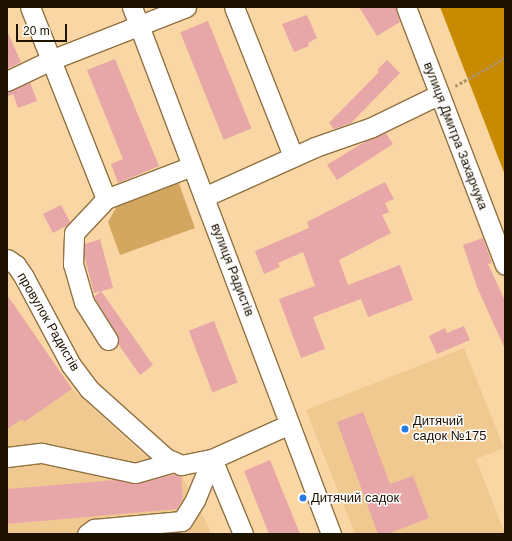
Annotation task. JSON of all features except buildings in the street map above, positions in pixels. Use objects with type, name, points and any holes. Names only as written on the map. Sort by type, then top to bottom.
[{"type":"street","points":[[30,7],[106,199]]},
{"type":"street","name":"вулиця Радистів","points":[[132,7],[331,534]]},
{"type":"street","points":[[7,81],[51,60],[186,7]]},
{"type":"street","points":[[234,7],[293,156]]},
{"type":"street","name":"вулиця Дмитра Захарчука","points":[[406,7],[438,95],[505,265]]},
{"type":"street","points":[[204,197],[293,156],[372,128],[438,95]]},
{"type":"street","points":[[108,340],[84,302],[73,264],[74,233],[106,199],[192,166]]},
{"type":"street","name":"провулок Радистів","points":[[7,259],[16,265],[24,277],[71,365],[89,389],[166,458],[174,462]]},
{"type":"street","points":[[7,457],[42,452],[135,473],[174,462],[181,465],[212,459],[290,424]]},
{"type":"street","points":[[87,534],[94,529],[182,521],[195,500],[212,459]]},
{"type":"street","points":[[212,459],[243,534]]},
{"type":"path","points":[[438,95],[505,58]]},
{"type":"shaded area","points":[[440,7],[505,7],[505,175]]},
{"type":"shaded area","points":[[177,178],[195,228],[120,255],[108,222],[121,199]]},
{"type":"shaded area","points":[[13,303],[72,389],[143,454],[181,474],[210,530],[210,534],[7,534],[7,305]]},
{"type":"shaded area","name":"Дитячий садок №175","points":[[464,348],[504,448],[476,459],[505,534],[355,534],[306,410]]},
{"type":"place","name":"Дитячий садок №175","points":[[405,429]]},
{"type":"place","name":"Дитячий садок","points":[[303,498]]}]
